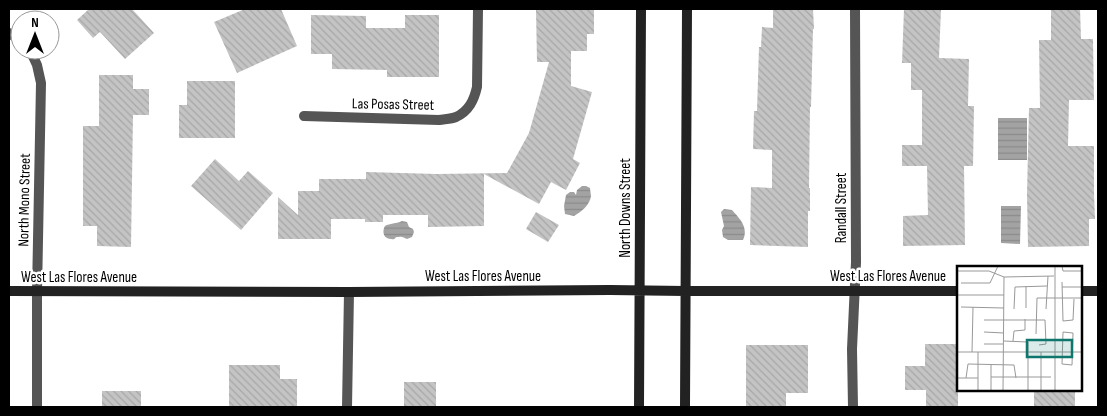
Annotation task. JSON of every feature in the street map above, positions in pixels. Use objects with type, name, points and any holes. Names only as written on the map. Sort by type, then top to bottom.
[{"type":"main road","name":"North Downs Street","points":[[639,407],[641,9]]},
{"type":"main road","points":[[685,407],[687,9]]},
{"type":"main road","name":"West Las Flores Avenue","points":[[9,291],[957,291]]},
{"type":"main road","points":[[1082,291],[1098,291]]},
{"type":"street","name":"Las Posas Street","points":[[304,116],[439,120],[456,117],[467,110],[475,99],[477,87],[478,9]]},
{"type":"street","name":"Randall Street","points":[[853,407],[852,349],[856,262],[856,9]]},
{"type":"street","name":"North Mono Street","points":[[35,60],[41,83],[37,407]]},
{"type":"street","points":[[347,407],[349,292]]},
{"type":"shaded area","points":[[998,118],[1027,118],[1027,160],[998,160]]},
{"type":"shaded area","points":[[582,186],[590,188],[591,196],[589,202],[574,216],[565,214],[566,195],[574,192],[576,195],[577,190]]},
{"type":"shaded area","points":[[1001,206],[1021,206],[1020,244],[1001,243]]},
{"type":"shaded area","points":[[724,209],[732,210],[738,216],[745,231],[743,240],[728,240],[723,237],[722,230],[724,226],[721,212]]},
{"type":"shaded area","points":[[402,221],[407,222],[409,227],[413,229],[412,237],[407,239],[396,237],[395,239],[388,239],[383,232],[385,226]]},
{"type":"building","points":[[89,9],[132,9],[154,33],[125,59],[100,32],[93,38],[77,20]]},
{"type":"building","points":[[245,9],[281,9],[297,46],[237,73],[214,22]]},
{"type":"building","points":[[536,9],[594,9],[594,34],[587,34],[587,51],[571,51],[571,86],[592,92],[573,159],[580,163],[566,190],[551,182],[539,204],[484,174],[484,226],[428,227],[428,215],[383,215],[383,222],[365,222],[365,219],[331,219],[331,239],[278,239],[278,197],[298,215],[298,191],[319,191],[319,179],[366,179],[366,172],[507,173],[529,133],[549,62],[537,62]]},
{"type":"building","points":[[773,9],[813,9],[808,247],[750,245],[751,187],[772,188],[772,150],[753,149],[754,111],[757,111],[759,47],[761,47],[762,27],[773,28]]},
{"type":"building","points":[[904,9],[941,9],[939,58],[969,59],[968,106],[974,106],[973,166],[964,166],[965,245],[903,246],[903,216],[928,215],[927,166],[902,166],[902,145],[922,145],[922,90],[911,90],[911,63],[902,63]]},
{"type":"building","points":[[1051,9],[1080,9],[1081,39],[1093,39],[1094,100],[1069,100],[1068,146],[1094,146],[1095,219],[1089,219],[1089,246],[1028,247],[1029,108],[1040,108],[1039,40],[1051,40]]},
{"type":"building","points":[[311,15],[366,16],[366,28],[405,28],[405,15],[439,15],[439,77],[387,77],[387,70],[332,69],[332,54],[311,54]]},
{"type":"building","points":[[99,75],[133,75],[133,89],[149,89],[149,115],[133,115],[131,247],[97,246],[97,226],[83,226],[83,126],[99,126]]},
{"type":"building","points":[[187,81],[235,81],[235,138],[179,138],[179,105],[187,105]]},
{"type":"building","points":[[215,159],[239,181],[248,171],[273,193],[241,230],[191,186]]},
{"type":"building","points":[[536,212],[559,225],[548,242],[526,229]]},
{"type":"building","points":[[925,344],[957,344],[958,407],[926,407],[926,390],[905,390],[905,366],[925,366]]},
{"type":"building","points":[[746,345],[808,345],[808,393],[786,393],[786,407],[746,407]]},
{"type":"building","points":[[229,365],[280,365],[280,379],[297,379],[297,407],[229,406]]},
{"type":"building","points":[[404,382],[436,382],[436,407],[404,407]]},
{"type":"building","points":[[102,391],[141,391],[141,407],[102,407]]},
{"type":"building","points":[[1034,391],[1075,391],[1075,407],[1034,407]]}]
